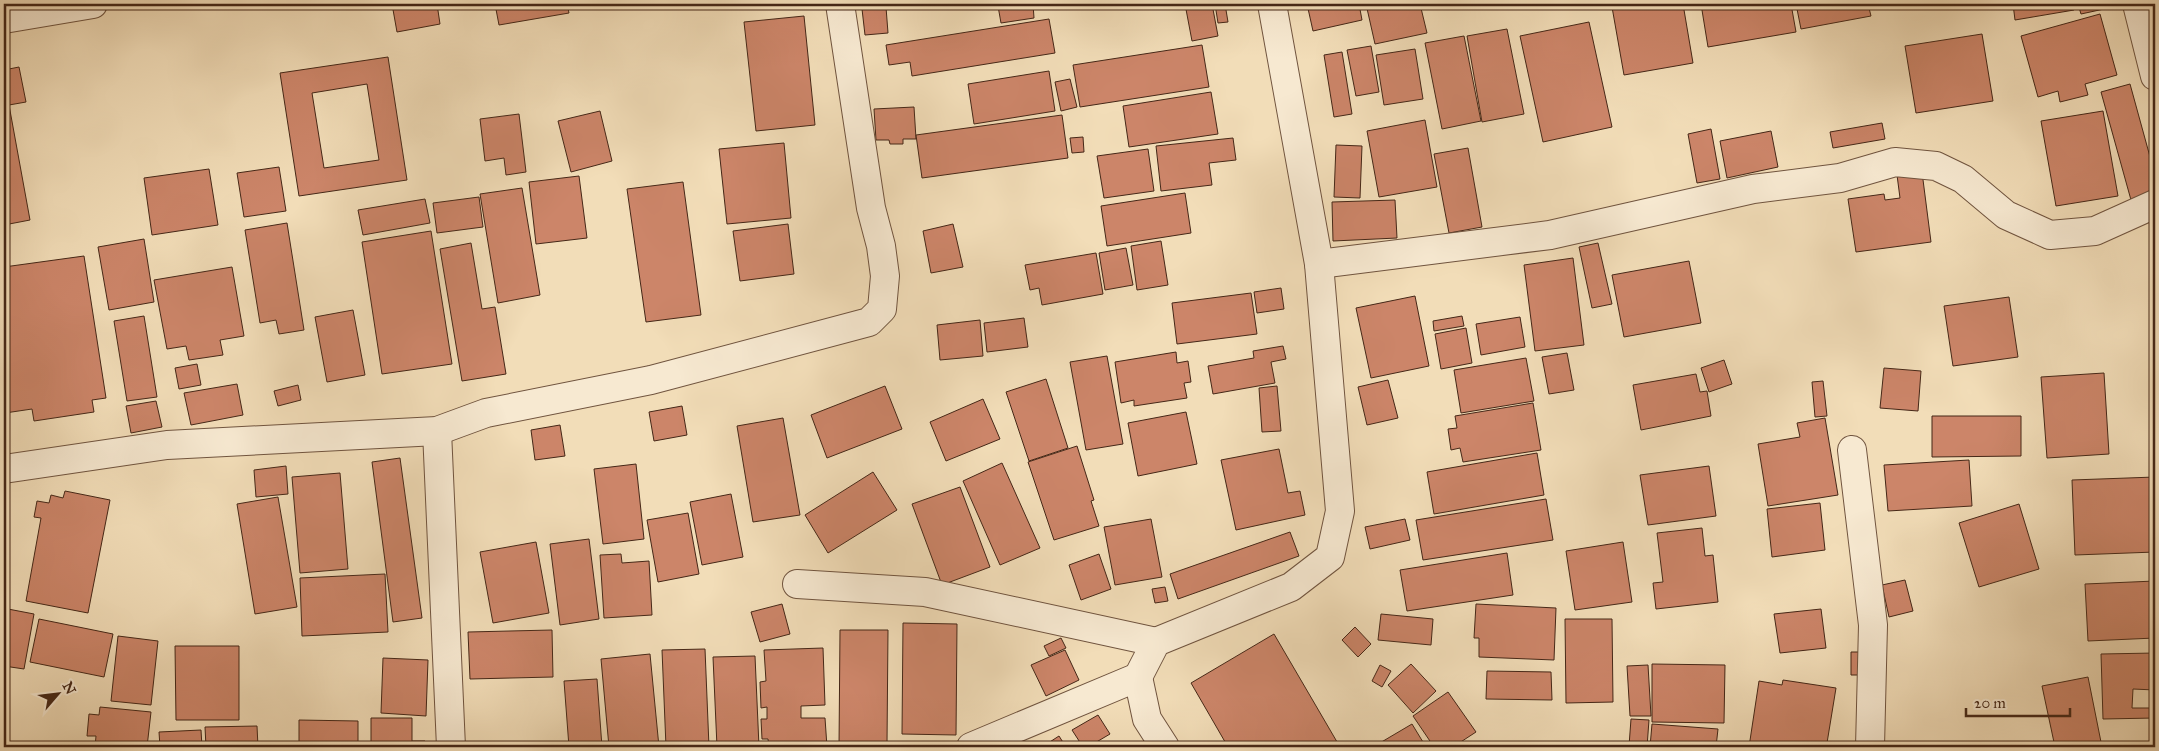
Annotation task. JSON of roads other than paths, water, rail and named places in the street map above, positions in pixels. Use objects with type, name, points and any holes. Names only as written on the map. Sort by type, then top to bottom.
[{"type":"street","points":[[4,16],[93,4]]},
{"type":"street","points":[[4,469],[167,445],[437,431],[486,413],[651,380],[869,322],[882,309],[885,276],[881,246],[871,208],[840,4]]},
{"type":"street","points":[[797,584],[925,592],[1156,642],[1291,587],[1330,557],[1340,510],[1319,264],[1272,4]]},
{"type":"street","points":[[2137,4],[2155,76]]},
{"type":"street","points":[[1319,264],[1550,235],[1752,189],[1840,178],[1895,162],[1936,166],[1963,179],[2006,215],[2050,235],[2095,231],[2155,204]]},
{"type":"street","points":[[437,431],[451,747]]},
{"type":"street","points":[[1852,450],[1872,626],[1870,747]]},
{"type":"street","points":[[1156,642],[1138,677],[1147,719],[1165,747]]},
{"type":"street","points":[[971,747],[1138,677]]}]
